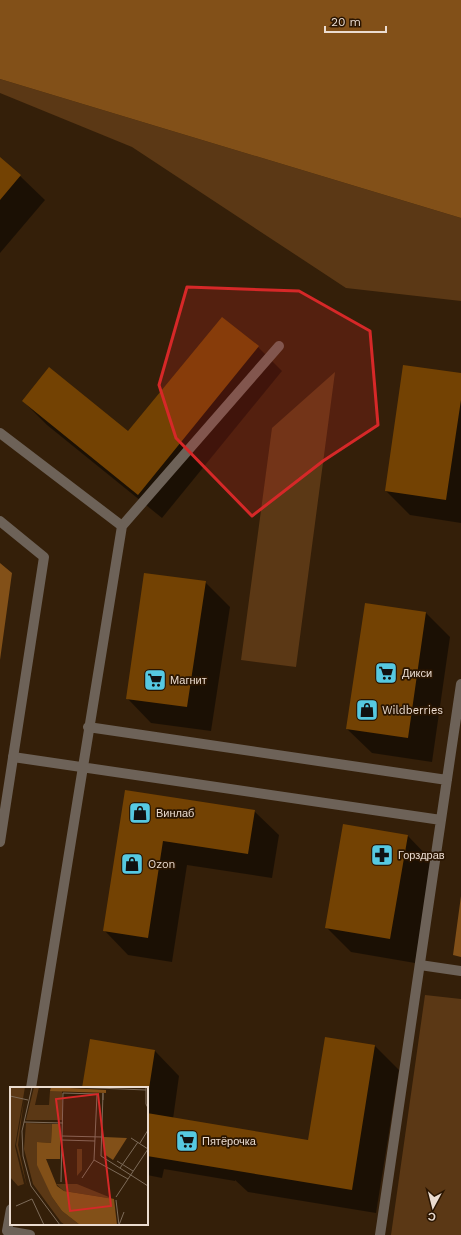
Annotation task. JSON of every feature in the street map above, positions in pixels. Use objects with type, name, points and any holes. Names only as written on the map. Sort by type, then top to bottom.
[{"type":"street","points":[[31,1087],[83,767],[88,727],[122,526],[279,346]]},
{"type":"street","points":[[0,433],[122,526]]},
{"type":"street","points":[[0,521],[44,557],[0,842]]},
{"type":"street","points":[[380,1235],[461,684]]},
{"type":"street","points":[[88,727],[447,780]]},
{"type":"street","points":[[13,757],[441,820]]},
{"type":"street","points":[[420,965],[461,971]]},
{"type":"street","points":[[10,1214],[7,1231],[30,1235]]},
{"type":"highlighted area","points":[[187,287],[299,291],[370,331],[378,425],[323,461],[252,516],[176,438],[159,385]]},
{"type":"shaded area","points":[[0,0],[461,0],[461,218],[0,79]]},
{"type":"shaded area","points":[[0,79],[461,218],[461,301],[346,288],[132,147],[0,93]]},
{"type":"shaded area","points":[[335,372],[296,667],[241,660],[272,428]]},
{"type":"shaded area","points":[[0,563],[12,573],[0,660]]},
{"type":"shaded area","points":[[461,896],[461,957],[453,955]]},
{"type":"shaded area","points":[[425,995],[461,999],[461,1235],[391,1235]]},
{"type":"building","points":[[0,157],[21,175],[0,200]]},
{"type":"building","points":[[222,317],[259,346],[138,495],[22,401],[49,367],[128,431]]},
{"type":"building","points":[[403,365],[461,373],[461,400],[446,500],[385,491]]},
{"type":"building","points":[[144,573],[206,581],[187,707],[126,699]]},
{"type":"building","points":[[365,603],[426,612],[408,738],[346,729]]},
{"type":"building","points":[[125,790],[255,810],[248,854],[163,841],[148,938],[103,931]]},
{"type":"building","points":[[343,824],[408,835],[390,939],[325,928]]},
{"type":"building","points":[[325,1037],[375,1045],[352,1190],[148,1156],[148,1113],[308,1140]]},
{"type":"building","points":[[90,1039],[155,1050],[148,1095],[148,1087],[82,1087]]},
{"type":"place","name":"Дикси","points":[[386,673]]},
{"type":"place","name":"Магнит","points":[[155,680]]},
{"type":"place","name":"Wildberries","points":[[367,710]]},
{"type":"place","name":"Винлаб","points":[[140,813]]},
{"type":"place","name":"Горздрав","points":[[382,855]]},
{"type":"place","name":"Ozon","points":[[132,864]]},
{"type":"place","name":"Пятёрочка","points":[[187,1141]]}]
